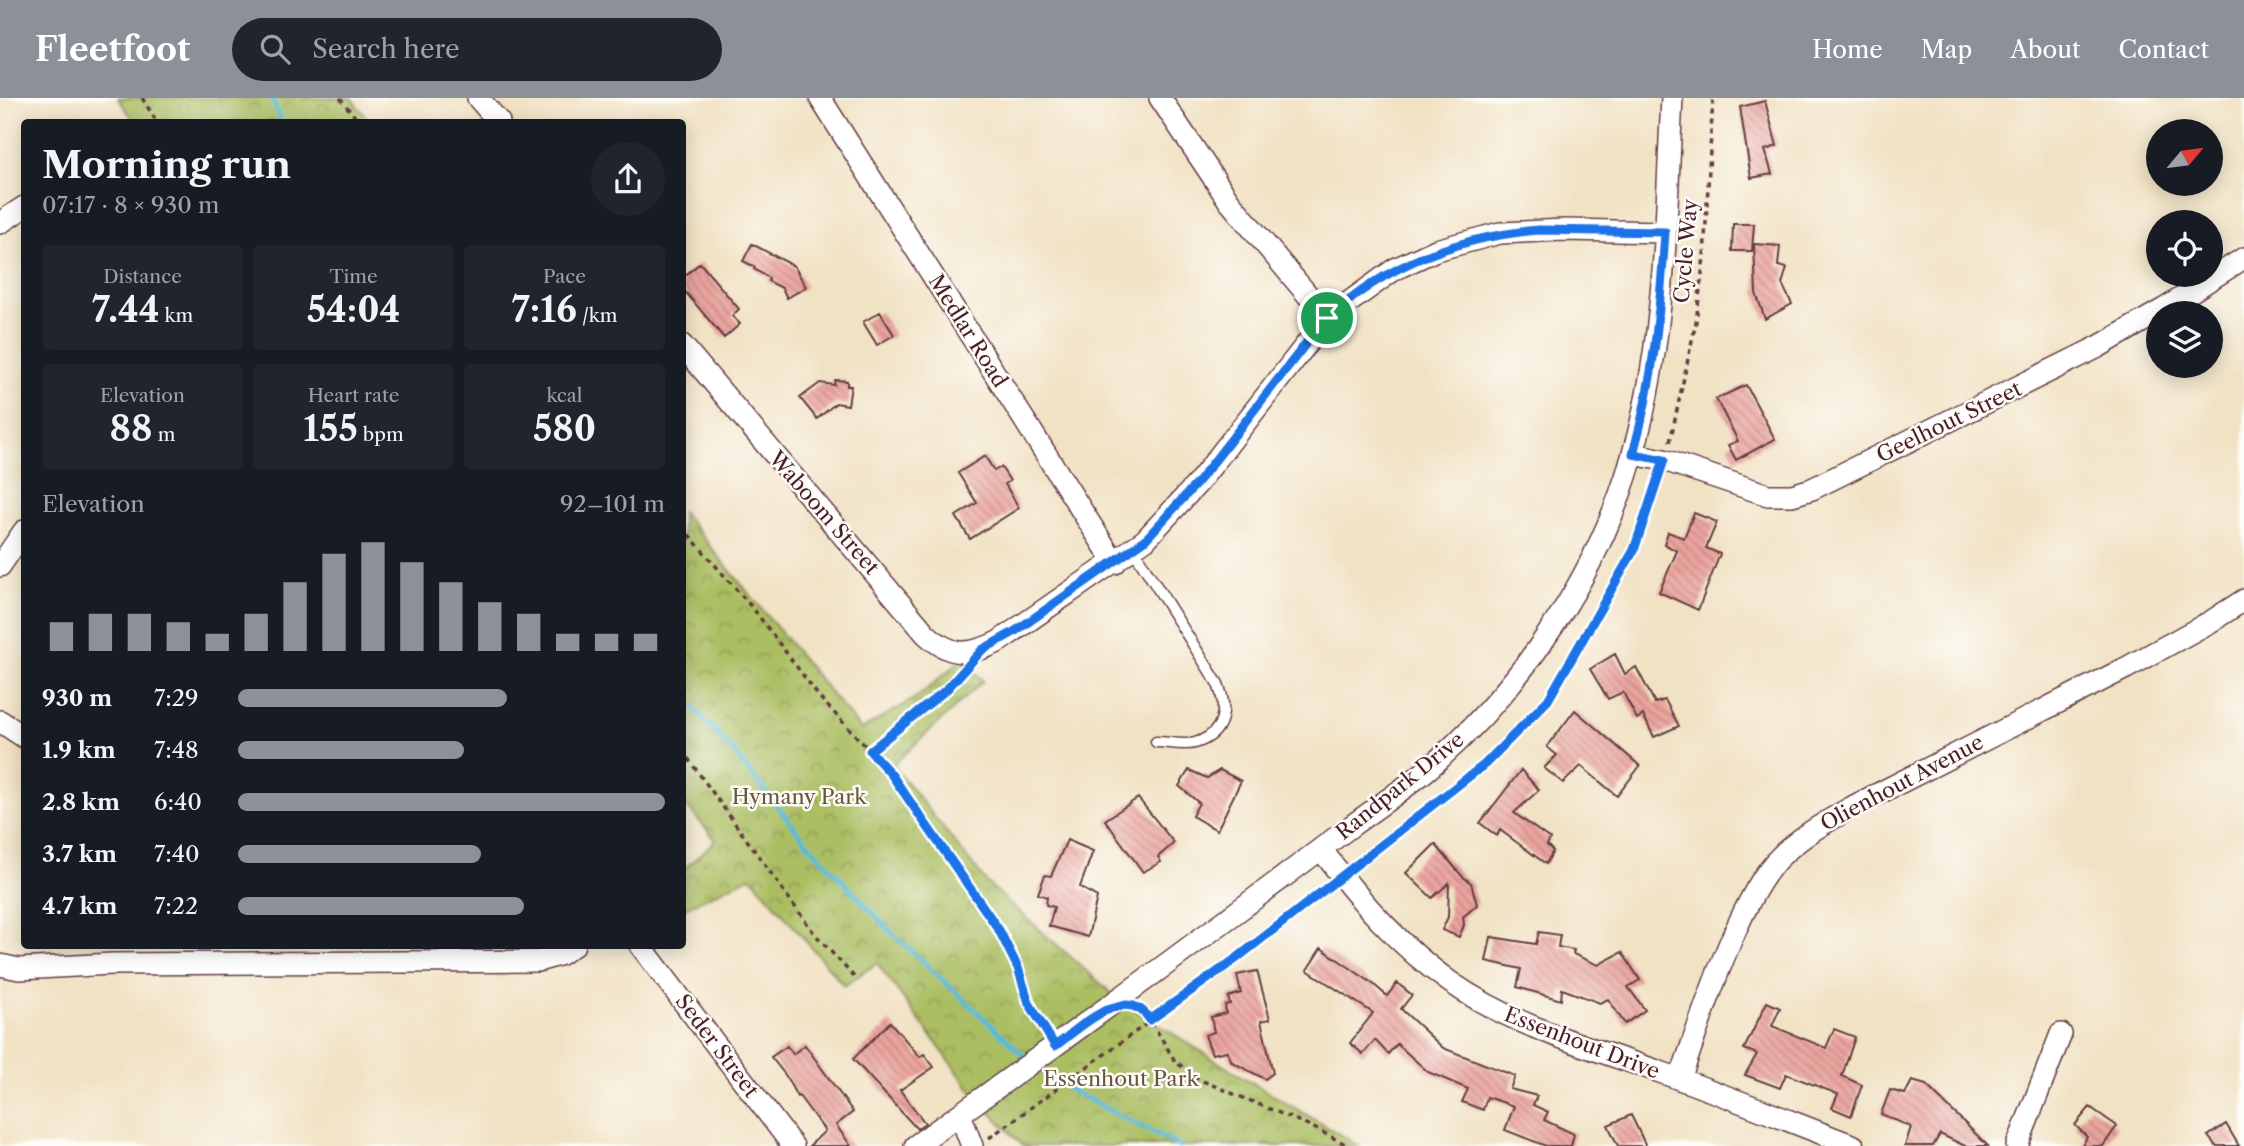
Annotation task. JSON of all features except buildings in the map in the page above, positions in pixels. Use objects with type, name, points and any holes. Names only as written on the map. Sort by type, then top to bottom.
[{"type":"street","points":[[478,98],[496,119]]},
{"type":"street","name":"Medlar Road","points":[[820,98],[1115,563]]},
{"type":"street","points":[[1160,98],[1229,201],[1327,318]]},
{"type":"street","name":"Randpark Drive","points":[[915,1146],[1048,1051],[1427,770],[1466,734],[1509,686],[1557,620],[1604,533],[1633,454],[1646,409],[1657,346],[1672,98]]},
{"type":"street","points":[[0,223],[21,209]]},
{"type":"street","points":[[982,650],[1014,632],[1115,563],[1165,520],[1327,318],[1395,269],[1436,250],[1500,233],[1539,230],[1665,232]]},
{"type":"street","name":"Geelhout Street","points":[[1633,454],[1664,460],[1768,495],[1792,495],[1812,489],[2098,347],[2244,258]]},
{"type":"street","name":"Waboom Street","points":[[686,350],[926,634],[951,651],[963,653],[982,650]]},
{"type":"street","points":[[0,566],[21,535]]},
{"type":"street","name":"Olienhout Avenue","points":[[1680,1079],[1717,971],[1745,909],[1774,864],[1790,847],[1854,806],[2126,668],[2244,600]]},
{"type":"street","points":[[0,721],[21,735]]},
{"type":"street","name":"Essenhout Drive","points":[[1321,849],[1341,877],[1397,939],[1448,981],[1487,1006],[1530,1026],[1680,1079],[1854,1146]]},
{"type":"street","points":[[0,965],[19,969],[112,964],[538,961],[559,955],[568,949]]},
{"type":"street","name":"Seder Street","points":[[643,949],[793,1146]]},
{"type":"street","points":[[2017,1146],[2061,1034]]},
{"type":"street","points":[[960,1114],[979,1143]]},
{"type":"lane","points":[[1133,549],[1218,684],[1224,698],[1221,723],[1207,738],[1193,744],[1156,742]]},
{"type":"path","points":[[142,98],[155,119]]},
{"type":"path","points":[[340,98],[357,119]]},
{"type":"path","name":"Cycle Way","points":[[979,1143],[1237,958],[1485,764],[1548,700],[1634,550],[1664,460],[1696,322],[1704,257],[1713,98]]},
{"type":"path","points":[[686,532],[755,611],[820,698],[891,774],[999,930],[1018,968],[1048,1051]]},
{"type":"path","points":[[870,751],[947,689],[982,650]]},
{"type":"path","points":[[686,756],[814,933],[855,978]]},
{"type":"path","points":[[1134,1005],[1145,1011],[1175,1061],[1198,1079],[1308,1125],[1349,1146]]},
{"type":"green space","points":[[118,98],[351,98],[368,119],[133,119]]},
{"type":"green space","name":"Hymany Park","points":[[686,517],[861,730],[920,695],[962,659],[983,681],[893,765],[987,883],[1118,999],[1359,1146],[1023,1146],[977,1098],[877,963],[844,986],[751,876],[686,908],[686,867],[716,840],[686,805]]},
{"type":"waterway","points":[[271,98],[281,119]]},
{"type":"waterway","points":[[686,699],[741,761],[807,843],[890,931],[1029,1060]]},
{"type":"waterway","points":[[1037,1066],[1056,1080]]},
{"type":"waterway","points":[[1068,1089],[1180,1146]]},
{"type":"route","points":[[1539,230],[1665,232],[1657,346],[1646,409],[1633,454],[1664,460],[1634,550],[1548,700],[1485,764],[1237,958],[1150,1020],[1145,1011],[1134,1005],[1116,1006],[1092,1019],[1055,1046],[1029,1003],[1018,968],[999,930],[891,774],[870,751],[947,689],[982,650],[1014,632],[1145,540],[1198,482],[1327,318],[1395,269],[1436,250],[1469,240],[1500,233],[1539,230]]},
{"type":"park label","name":"Essenhout Park","points":[[1121,1079]]}]
